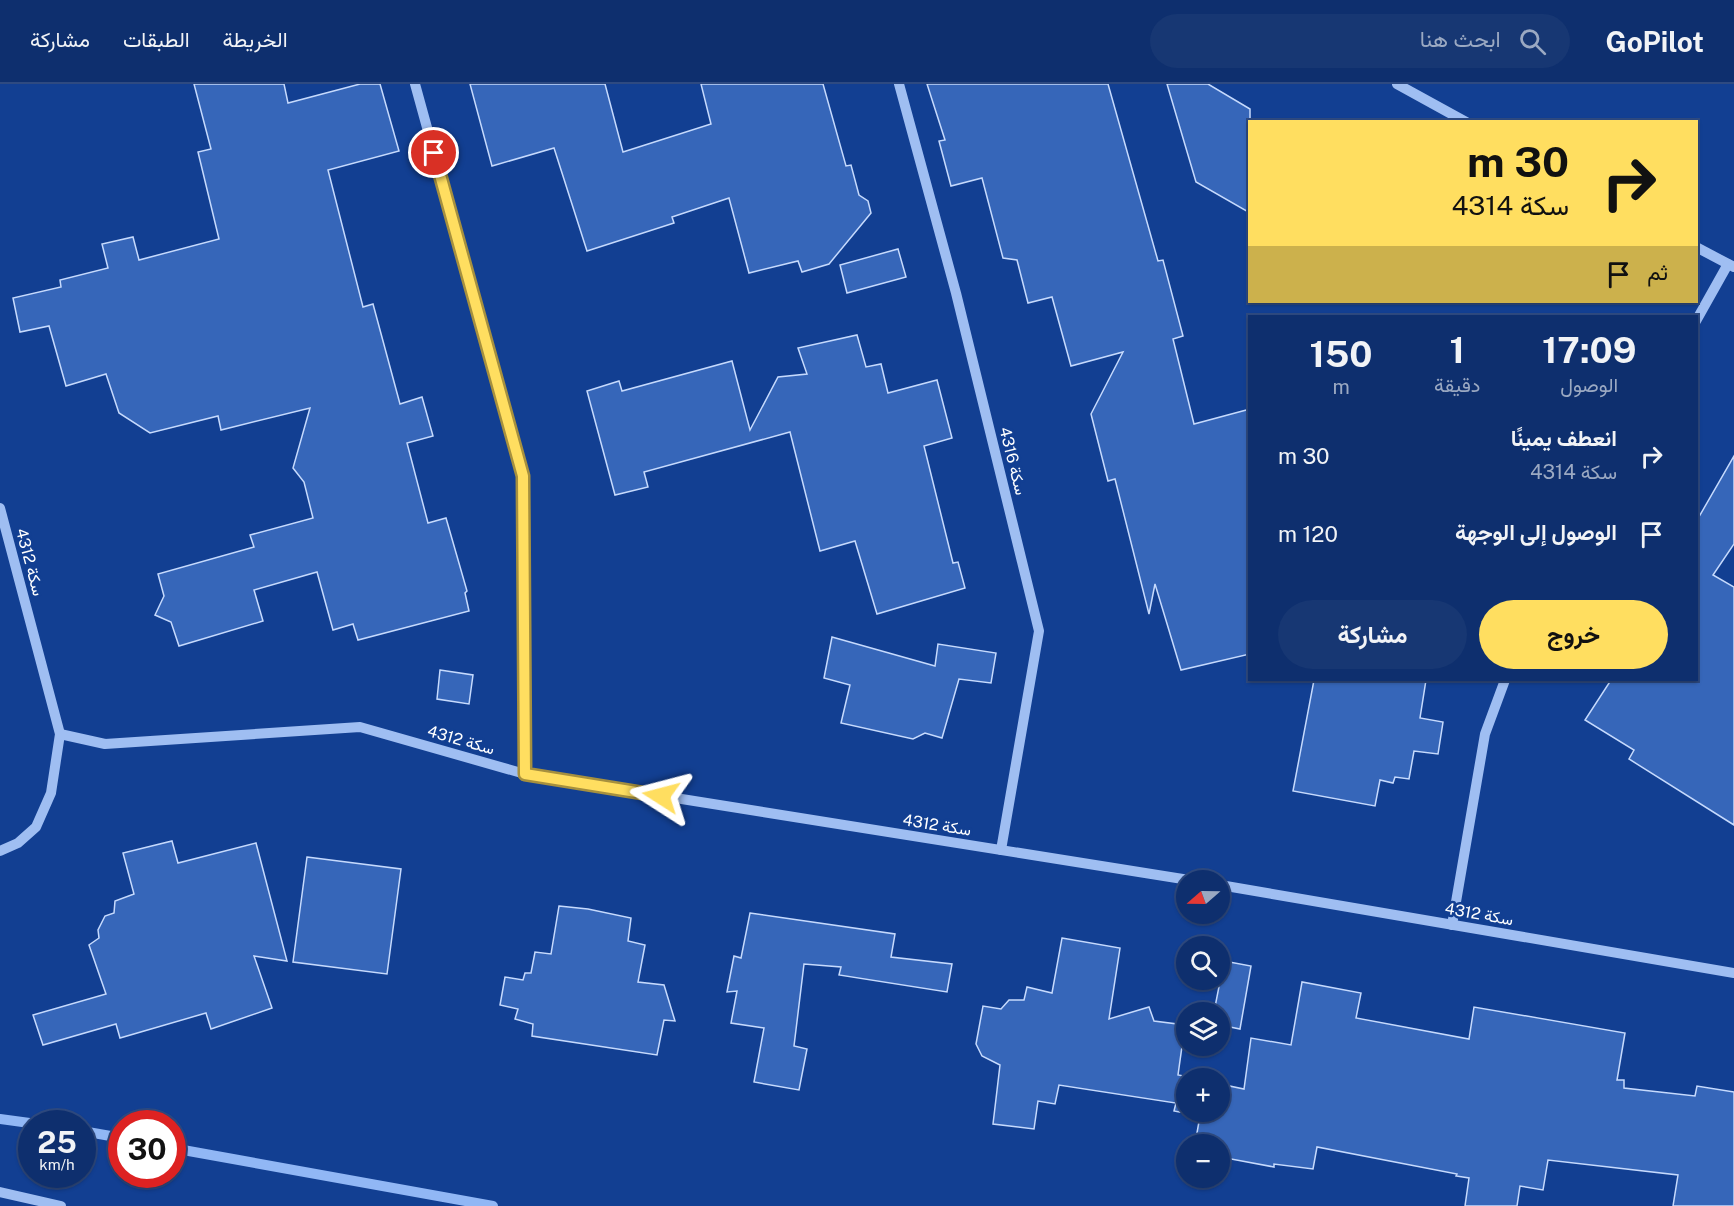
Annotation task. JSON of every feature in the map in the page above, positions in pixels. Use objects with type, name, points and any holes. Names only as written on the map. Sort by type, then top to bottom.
[{"type":"street","points":[[416,84],[523,476],[525,774]]},
{"type":"street","name":"سكة 4316","points":[[899,84],[956,293],[1039,631],[1001,850]]},
{"type":"street","points":[[1397,84],[1462,120]]},
{"type":"street","points":[[1698,248],[1731,266],[1698,318]]},
{"type":"street","name":"سكة 4312","points":[[0,508],[60,734],[105,744],[360,727],[525,774],[1176,878]]},
{"type":"street","points":[[1452,925],[1485,734],[1505,681]]},
{"type":"street","points":[[0,851],[18,843],[36,827],[51,793],[60,734]]},
{"type":"street","name":"سكة 4312","points":[[1230,887],[1734,973]]},
{"type":"street","points":[[0,1192],[61,1206]]},
{"type":"building","points":[[194,84],[284,84],[288,103],[360,84],[380,84],[399,151],[328,170],[363,307],[373,304],[400,404],[422,397],[433,436],[407,443],[428,523],[446,518],[467,591],[465,593],[469,611],[358,640],[353,624],[333,630],[317,572],[254,590],[263,621],[179,646],[171,622],[155,615],[164,596],[158,574],[254,547],[250,535],[313,518],[304,482],[293,468],[310,408],[221,430],[218,416],[150,433],[119,413],[106,374],[66,386],[49,326],[20,332],[13,298],[61,287],[60,280],[108,268],[102,244],[133,237],[139,260],[219,239],[198,152],[211,149]]},
{"type":"building","points":[[470,84],[605,84],[623,152],[711,124],[701,84],[823,84],[846,166],[851,165],[859,195],[868,201],[871,213],[829,264],[802,272],[798,261],[749,273],[729,198],[672,217],[674,223],[587,251],[554,148],[492,166]]},
{"type":"building","points":[[927,84],[1108,84],[1158,261],[1163,260],[1183,336],[1173,339],[1194,424],[1248,410],[1248,654],[1181,670],[1155,584],[1149,614],[1115,479],[1108,481],[1091,414],[1123,352],[1071,366],[1052,297],[1028,303],[1017,260],[1003,258],[982,178],[951,186],[939,141],[945,140]]},
{"type":"building","points":[[1167,84],[1208,84],[1250,109],[1248,212],[1196,182]]},
{"type":"building","points":[[898,249],[906,277],[847,293],[840,265]]},
{"type":"building","points":[[857,335],[866,367],[881,364],[888,393],[937,380],[952,438],[924,446],[953,563],[958,562],[965,588],[877,614],[855,541],[820,551],[790,432],[644,472],[648,487],[615,495],[587,391],[619,381],[622,391],[732,361],[750,430],[778,377],[807,374],[798,348]]},
{"type":"building","points":[[1734,456],[1734,544],[1713,575],[1734,587],[1734,825],[1629,759],[1634,750],[1585,720],[1610,681],[1698,681],[1698,519]]},
{"type":"building","points":[[832,637],[935,666],[938,644],[996,653],[991,683],[959,679],[942,738],[925,733],[913,739],[841,723],[850,685],[824,678]]},
{"type":"building","points":[[440,670],[473,675],[469,704],[437,699]]},
{"type":"building","points":[[1314,681],[1426,681],[1420,718],[1443,722],[1438,754],[1414,751],[1409,779],[1395,777],[1393,783],[1380,780],[1375,806],[1293,791]]},
{"type":"building","points":[[172,841],[178,863],[256,843],[287,961],[254,956],[272,1008],[211,1029],[206,1013],[120,1038],[116,1024],[43,1045],[33,1015],[106,994],[89,945],[99,938],[98,930],[105,916],[114,913],[115,901],[134,894],[123,853]]},
{"type":"building","points":[[307,857],[401,869],[387,974],[293,962]]},
{"type":"building","points":[[559,906],[588,909],[631,918],[628,941],[645,945],[638,982],[664,985],[675,1021],[664,1020],[657,1055],[532,1036],[533,1024],[515,1019],[518,1009],[500,1005],[505,977],[523,980],[525,973],[531,973],[535,952],[551,954]]},
{"type":"building","points":[[750,913],[895,934],[891,957],[952,964],[947,992],[839,975],[841,967],[804,964],[794,1046],[807,1049],[799,1090],[754,1082],[764,1028],[731,1023],[737,991],[727,992],[734,956],[741,958]]},
{"type":"building","points":[[1062,938],[1120,948],[1109,1019],[1149,1007],[1154,1021],[1176,1024],[1176,1056],[1181,1056],[1179,1068],[1176,1068],[1176,1103],[1059,1085],[1055,1104],[1038,1101],[1034,1129],[993,1124],[1000,1065],[982,1056],[976,1044],[983,1006],[1001,1009],[1009,1000],[1024,1000],[1027,987],[1052,993]]},
{"type":"building","points":[[1230,962],[1251,966],[1240,1029],[1230,1027],[1230,1002],[1216,1002],[1218,990],[1230,990]]},
{"type":"building","points":[[1302,982],[1361,993],[1356,1018],[1469,1039],[1474,1007],[1625,1033],[1617,1080],[1624,1080],[1624,1088],[1695,1096],[1697,1086],[1734,1092],[1734,1206],[1673,1206],[1678,1175],[1548,1160],[1543,1190],[1520,1186],[1517,1206],[1465,1206],[1469,1178],[1456,1176],[1457,1174],[1317,1147],[1313,1169],[1274,1164],[1274,1167],[1230,1159],[1230,1134],[1197,1134],[1199,1122],[1230,1122],[1230,1086],[1244,1089],[1251,1038],[1291,1045]]},
{"type":"waterway","points":[[0,1119],[18,1121]]},
{"type":"waterway","points":[[96,1133],[108,1136]]},
{"type":"waterway","points":[[186,1151],[493,1206]]},
{"type":"route","points":[[434,153],[523,476],[525,774],[661,796]]}]
